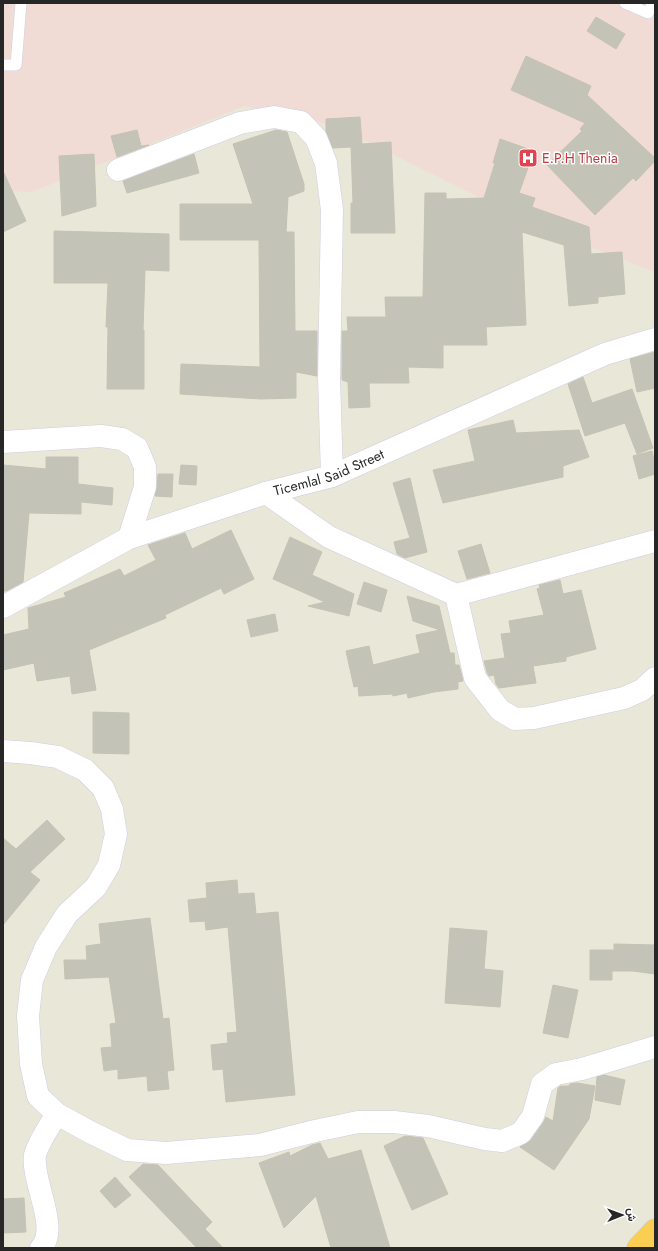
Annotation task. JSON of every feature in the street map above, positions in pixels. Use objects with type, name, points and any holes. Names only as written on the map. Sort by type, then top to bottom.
[{"type":"highway","points":[[638,1248],[655,1230]]},
{"type":"street","points":[[118,170],[240,123],[274,117],[301,122],[316,138],[326,163],[332,210],[329,377],[332,476]]},
{"type":"street","name":"Ticemlal Said Street","points":[[3,607],[130,538],[266,493],[332,476],[605,354],[655,339]]},
{"type":"street","points":[[3,442],[101,436],[122,439],[137,448],[145,467],[145,487],[130,538]]},
{"type":"street","points":[[266,493],[329,537],[456,595],[655,541]]},
{"type":"street","points":[[456,595],[475,678],[500,710],[515,719],[534,718],[624,698],[642,690],[655,678]]},
{"type":"street","points":[[3,752],[30,753],[58,758],[85,770],[103,788],[112,808],[116,834],[109,865],[96,887],[67,914],[46,947],[32,980],[28,1016],[31,1064],[38,1096],[57,1114],[126,1150],[166,1153],[260,1145],[358,1122],[394,1122],[428,1126],[485,1139],[502,1141],[521,1133],[533,1116],[542,1084],[556,1074],[655,1047]]},
{"type":"street","points":[[41,1248],[45,1244],[48,1233],[35,1166],[36,1155],[57,1114]]},
{"type":"lane","points":[[3,65],[16,65],[21,3]]},
{"type":"lane","points":[[625,3],[648,13],[653,3]]},
{"type":"shaded area","name":"E.P.H Thenia","points":[[3,3],[655,3],[655,272],[544,229],[335,126],[244,106],[32,192],[3,191]]},
{"type":"building","points":[[596,17],[625,34],[616,49],[587,31]]},
{"type":"building","points":[[526,56],[591,86],[587,95],[655,158],[655,161],[636,181],[633,178],[595,215],[547,165],[582,131],[580,129],[585,123],[511,90]]},
{"type":"building","points":[[360,117],[362,144],[391,142],[395,233],[351,233],[351,203],[353,203],[351,147],[333,148],[326,131],[326,119]]},
{"type":"building","points":[[137,130],[141,146],[149,145],[117,157],[111,136]]},
{"type":"building","points":[[276,130],[287,132],[304,184],[304,191],[288,197],[286,232],[294,232],[295,331],[317,331],[317,376],[296,372],[296,398],[261,399],[180,394],[181,364],[260,367],[259,240],[180,240],[180,204],[253,204],[233,144]]},
{"type":"building","points":[[500,139],[534,151],[519,193],[535,198],[532,207],[589,227],[591,254],[622,252],[625,294],[598,297],[598,303],[569,306],[564,245],[522,232],[526,325],[486,327],[487,345],[443,345],[443,368],[408,367],[409,383],[369,383],[370,407],[349,408],[348,382],[342,380],[342,331],[348,331],[347,317],[386,317],[385,297],[423,297],[425,193],[446,193],[446,199],[484,198],[495,163],[493,163]]},
{"type":"building","points":[[94,154],[96,206],[62,216],[59,156]]},
{"type":"building","points":[[194,154],[199,173],[127,193],[123,181]]},
{"type":"building","points":[[3,171],[26,221],[3,232]]},
{"type":"building","points":[[54,231],[169,234],[169,271],[145,270],[143,330],[144,389],[107,389],[108,327],[106,327],[108,283],[54,283]]},
{"type":"building","points":[[655,352],[655,388],[637,392],[630,359]]},
{"type":"building","points":[[583,377],[592,403],[632,389],[653,448],[637,454],[625,423],[585,436],[568,384]]},
{"type":"building","points":[[513,420],[516,433],[579,430],[589,457],[563,466],[563,477],[443,503],[433,470],[475,461],[468,430]]},
{"type":"building","points":[[652,451],[655,464],[655,474],[639,479],[633,456]]},
{"type":"building","points":[[46,457],[78,457],[78,484],[113,488],[112,505],[81,502],[81,514],[29,513],[23,582],[6,591],[3,591],[3,465],[46,469]]},
{"type":"building","points":[[181,465],[197,466],[196,485],[179,484]]},
{"type":"building","points":[[158,474],[173,474],[172,497],[155,496]]},
{"type":"building","points":[[410,478],[427,552],[405,558],[397,554],[394,542],[410,538],[393,483]]},
{"type":"building","points":[[231,530],[254,579],[224,594],[221,588],[165,615],[166,618],[89,650],[96,690],[72,694],[70,676],[37,681],[34,663],[3,670],[3,635],[29,629],[28,608],[66,597],[64,593],[120,569],[124,576],[156,560],[148,545],[185,533],[192,549]]},
{"type":"building","points":[[290,537],[322,552],[312,575],[354,594],[349,616],[308,606],[325,602],[273,579]]},
{"type":"building","points":[[481,544],[490,573],[467,579],[458,551]]},
{"type":"building","points":[[560,580],[563,594],[581,590],[596,649],[566,657],[566,661],[533,666],[536,683],[499,688],[496,684],[494,675],[489,676],[484,661],[505,658],[501,634],[511,633],[509,621],[544,615],[537,589],[540,588],[539,585]]},
{"type":"building","points":[[364,582],[387,590],[381,612],[357,604]]},
{"type":"building","points":[[407,596],[439,606],[450,653],[454,653],[455,665],[459,665],[463,681],[458,682],[458,689],[434,692],[408,698],[407,693],[393,696],[392,694],[359,696],[358,686],[354,687],[346,651],[369,646],[373,665],[420,653],[416,635],[440,630],[413,621]]},
{"type":"building","points":[[275,614],[278,631],[251,637],[247,620]]},
{"type":"building","points":[[93,712],[129,713],[129,754],[93,753]]},
{"type":"building","points":[[47,820],[65,839],[30,872],[40,880],[3,925],[3,838],[16,849]]},
{"type":"building","points":[[237,880],[238,894],[254,893],[256,914],[278,912],[295,1095],[226,1102],[223,1069],[213,1070],[211,1045],[228,1043],[227,1033],[237,1032],[228,927],[206,930],[205,921],[190,922],[188,900],[207,898],[206,883]]},
{"type":"building","points":[[150,918],[163,1019],[169,1018],[174,1070],[167,1071],[169,1089],[148,1091],[147,1076],[118,1079],[118,1069],[104,1071],[101,1048],[112,1047],[110,1024],[116,1023],[109,977],[65,979],[64,960],[87,960],[86,946],[101,944],[99,924]]},
{"type":"building","points":[[450,928],[487,931],[484,969],[503,971],[500,1007],[445,1003]]},
{"type":"building","points":[[614,944],[655,945],[655,974],[633,971],[612,971],[612,980],[590,980],[590,950],[614,950]]},
{"type":"building","points":[[553,985],[578,990],[568,1038],[543,1033]]},
{"type":"building","points":[[604,1075],[625,1080],[620,1105],[595,1100],[597,1077]]},
{"type":"building","points":[[577,1083],[595,1086],[589,1119],[554,1170],[520,1147],[531,1140],[546,1117],[553,1121],[558,1088]]},
{"type":"building","points":[[405,1136],[423,1138],[448,1194],[412,1210],[384,1146]]},
{"type":"building","points":[[320,1143],[328,1159],[361,1150],[390,1248],[331,1248],[316,1196],[284,1228],[259,1163],[289,1152],[290,1156],[312,1145]]},
{"type":"building","points":[[143,1164],[158,1165],[212,1222],[205,1229],[223,1248],[197,1248],[129,1177]]},
{"type":"building","points":[[115,1177],[131,1195],[115,1208],[100,1191]]},
{"type":"building","points":[[24,1198],[26,1232],[3,1233],[3,1199]]},
{"type":"place","name":"E.P.H Thenia","points":[[528,158]]}]
